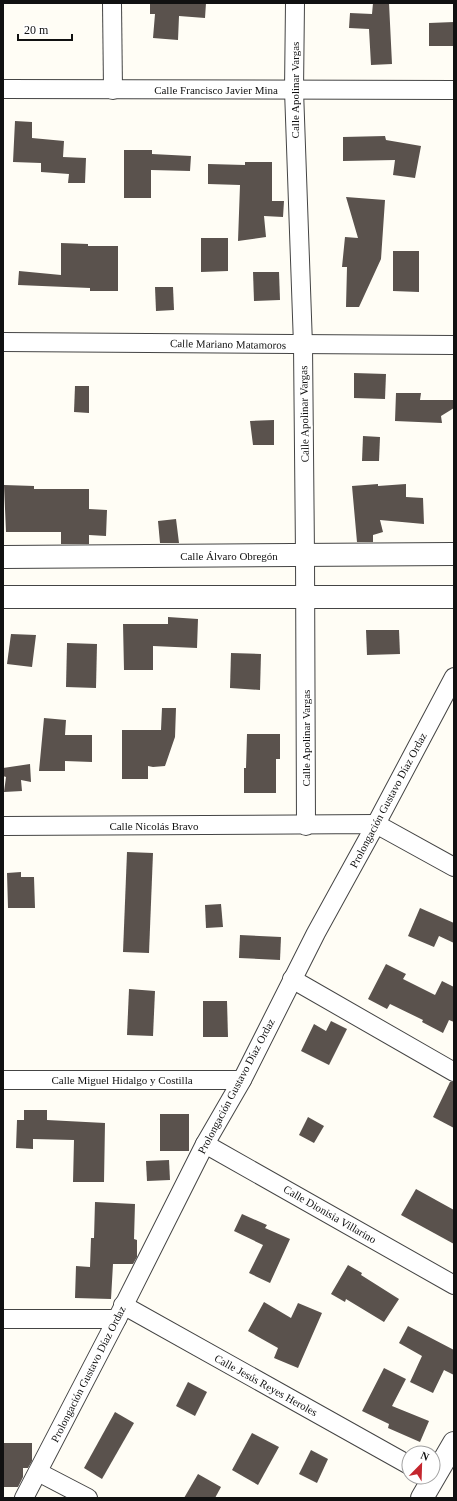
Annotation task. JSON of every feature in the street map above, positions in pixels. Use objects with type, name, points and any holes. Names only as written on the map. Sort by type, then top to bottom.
[{"type":"street","points":[[112,3],[113,90]]},
{"type":"street","name":"Calle Apolinar Vargas","points":[[296,3],[294,90],[303,344],[306,826]]},
{"type":"street","name":"Calle Francisco Javier Mina","points":[[3,89],[454,90]]},
{"type":"street","name":"Calle Mariano Matamoros","points":[[3,342],[454,345]]},
{"type":"street","name":"Calle Álvaro Obregón","points":[[3,557],[454,554]]},
{"type":"street","points":[[3,597],[454,597]]},
{"type":"street","name":"Prolongación Gustavo Díaz Ordaz","points":[[24,1498],[205,1144],[242,1080],[316,933],[454,677]]},
{"type":"street","points":[[376,824],[454,867]]},
{"type":"street","name":"Calle Nicolás Bravo","points":[[3,826],[306,826],[376,824]]},
{"type":"street","points":[[292,980],[454,1072]]},
{"type":"street","name":"Calle Miguel Hidalgo y Costilla","points":[[3,1080],[242,1080]]},
{"type":"street","name":"Calle Dionisia Villarino","points":[[205,1144],[454,1285]]},
{"type":"street","points":[[3,1319],[120,1312]]},
{"type":"street","name":"Calle Jesús Reyes Heroles","points":[[120,1312],[401,1461]]},
{"type":"street","points":[[441,1464],[454,1443]]},
{"type":"street","points":[[38,1472],[88,1498]]},
{"type":"street","points":[[422,1498],[428,1485]]},
{"type":"building","points":[[150,3],[206,3],[205,18],[179,16],[178,40],[153,38],[155,14],[150,14]]},
{"type":"building","points":[[373,3],[389,3],[392,64],[371,65],[369,29],[349,28],[350,13],[372,14]]},
{"type":"building","points":[[454,22],[454,46],[429,46],[429,23]]},
{"type":"building","points":[[15,121],[32,122],[32,138],[64,141],[63,157],[86,158],[85,183],[68,183],[69,174],[41,172],[41,163],[13,162]]},
{"type":"building","points":[[385,136],[386,140],[421,146],[415,178],[393,175],[395,160],[343,161],[343,137]]},
{"type":"building","points":[[124,150],[152,150],[152,154],[191,156],[190,171],[151,170],[151,198],[124,198]]},
{"type":"building","points":[[245,162],[272,162],[272,201],[284,201],[283,217],[264,216],[266,237],[238,241],[240,185],[208,184],[208,164],[245,165]]},
{"type":"building","points":[[346,197],[385,200],[381,259],[359,307],[346,307],[347,267],[342,267],[345,237],[358,238]]},
{"type":"building","points":[[201,238],[228,238],[228,271],[201,272]]},
{"type":"building","points":[[61,243],[88,244],[88,246],[118,246],[118,291],[90,291],[90,288],[18,285],[19,271],[61,275]]},
{"type":"building","points":[[393,251],[419,251],[419,292],[393,291]]},
{"type":"building","points":[[253,272],[279,272],[280,300],[254,301]]},
{"type":"building","points":[[155,287],[173,287],[174,310],[156,311]]},
{"type":"building","points":[[354,373],[386,374],[385,399],[354,398]]},
{"type":"building","points":[[75,386],[89,386],[89,413],[74,412]]},
{"type":"building","points":[[396,393],[421,393],[420,400],[454,400],[454,408],[441,416],[442,423],[395,421]]},
{"type":"building","points":[[274,420],[274,445],[253,445],[250,421]]},
{"type":"building","points":[[363,436],[380,437],[379,461],[362,461]]},
{"type":"building","points":[[378,484],[378,486],[406,484],[406,497],[423,498],[424,524],[380,520],[383,532],[373,535],[373,542],[357,542],[352,486]]},
{"type":"building","points":[[4,485],[34,486],[34,489],[89,489],[89,509],[107,510],[106,536],[89,535],[89,544],[61,544],[61,532],[6,532]]},
{"type":"building","points":[[176,519],[179,543],[160,543],[158,521]]},
{"type":"building","points":[[168,617],[198,619],[197,648],[153,646],[153,670],[124,670],[123,624],[168,624]]},
{"type":"building","points":[[366,630],[399,630],[400,654],[367,655]]},
{"type":"building","points":[[11,634],[36,635],[32,667],[7,664]]},
{"type":"building","points":[[67,643],[97,644],[96,688],[66,687]]},
{"type":"building","points":[[231,653],[261,654],[260,690],[230,688]]},
{"type":"building","points":[[162,708],[176,708],[175,737],[165,766],[148,766],[148,779],[122,779],[122,730],[161,730]]},
{"type":"building","points":[[44,718],[66,720],[65,735],[92,735],[92,762],[65,761],[65,771],[39,771]]},
{"type":"building","points":[[247,734],[280,734],[280,759],[276,759],[276,793],[244,793],[244,768],[246,768]]},
{"type":"building","points":[[30,764],[31,782],[21,780],[22,791],[4,792],[6,777],[3,776],[3,768]]},
{"type":"building","points":[[127,852],[153,853],[149,953],[123,952]]},
{"type":"building","points":[[21,872],[21,877],[34,877],[35,908],[8,908],[7,873]]},
{"type":"building","points":[[221,904],[223,927],[206,928],[205,905]]},
{"type":"building","points":[[420,908],[454,923],[454,943],[439,936],[434,947],[408,936]]},
{"type":"building","points":[[240,935],[281,937],[280,960],[239,958]]},
{"type":"building","points":[[386,964],[406,974],[403,979],[435,995],[442,981],[454,987],[454,1022],[449,1020],[443,1033],[422,1022],[423,1020],[390,1004],[387,1009],[368,999]]},
{"type":"building","points":[[129,989],[155,991],[153,1036],[127,1035]]},
{"type":"building","points":[[203,1001],[227,1001],[228,1037],[203,1037]]},
{"type":"building","points":[[331,1021],[347,1029],[329,1065],[301,1051],[314,1024],[326,1031]]},
{"type":"building","points":[[450,1082],[454,1082],[454,1128],[433,1117]]},
{"type":"building","points":[[24,1110],[47,1110],[47,1120],[105,1123],[104,1182],[73,1182],[74,1140],[33,1139],[33,1149],[16,1148],[17,1120],[24,1120]]},
{"type":"building","points":[[160,1114],[189,1114],[189,1151],[160,1151]]},
{"type":"building","points":[[308,1117],[324,1126],[314,1143],[299,1135]]},
{"type":"building","points":[[169,1160],[170,1180],[147,1181],[146,1161]]},
{"type":"building","points":[[416,1189],[454,1210],[454,1244],[401,1215]]},
{"type":"building","points":[[95,1202],[135,1204],[134,1239],[137,1240],[137,1257],[133,1264],[113,1264],[111,1299],[75,1298],[76,1266],[90,1267],[91,1238],[94,1238]]},
{"type":"building","points":[[242,1214],[267,1225],[265,1228],[290,1239],[270,1283],[249,1273],[263,1245],[234,1231]]},
{"type":"building","points":[[348,1265],[399,1299],[384,1322],[346,1299],[345,1302],[331,1294]]},
{"type":"building","points":[[264,1302],[291,1318],[298,1303],[322,1313],[298,1368],[274,1358],[278,1348],[248,1331]]},
{"type":"building","points":[[408,1326],[454,1350],[454,1375],[444,1370],[433,1393],[410,1382],[422,1356],[399,1343]]},
{"type":"building","points":[[384,1368],[406,1379],[392,1406],[429,1421],[420,1442],[388,1428],[389,1424],[362,1411]]},
{"type":"building","points":[[188,1382],[207,1392],[195,1416],[176,1406]]},
{"type":"building","points":[[115,1412],[134,1423],[102,1479],[84,1468]]},
{"type":"building","points":[[252,1433],[279,1447],[258,1485],[232,1470]]},
{"type":"building","points":[[3,1443],[32,1443],[32,1461],[28,1468],[23,1468],[23,1477],[18,1487],[3,1487]]},
{"type":"building","points":[[311,1450],[328,1459],[317,1483],[299,1474]]},
{"type":"building","points":[[198,1474],[221,1487],[215,1498],[184,1498]]}]
